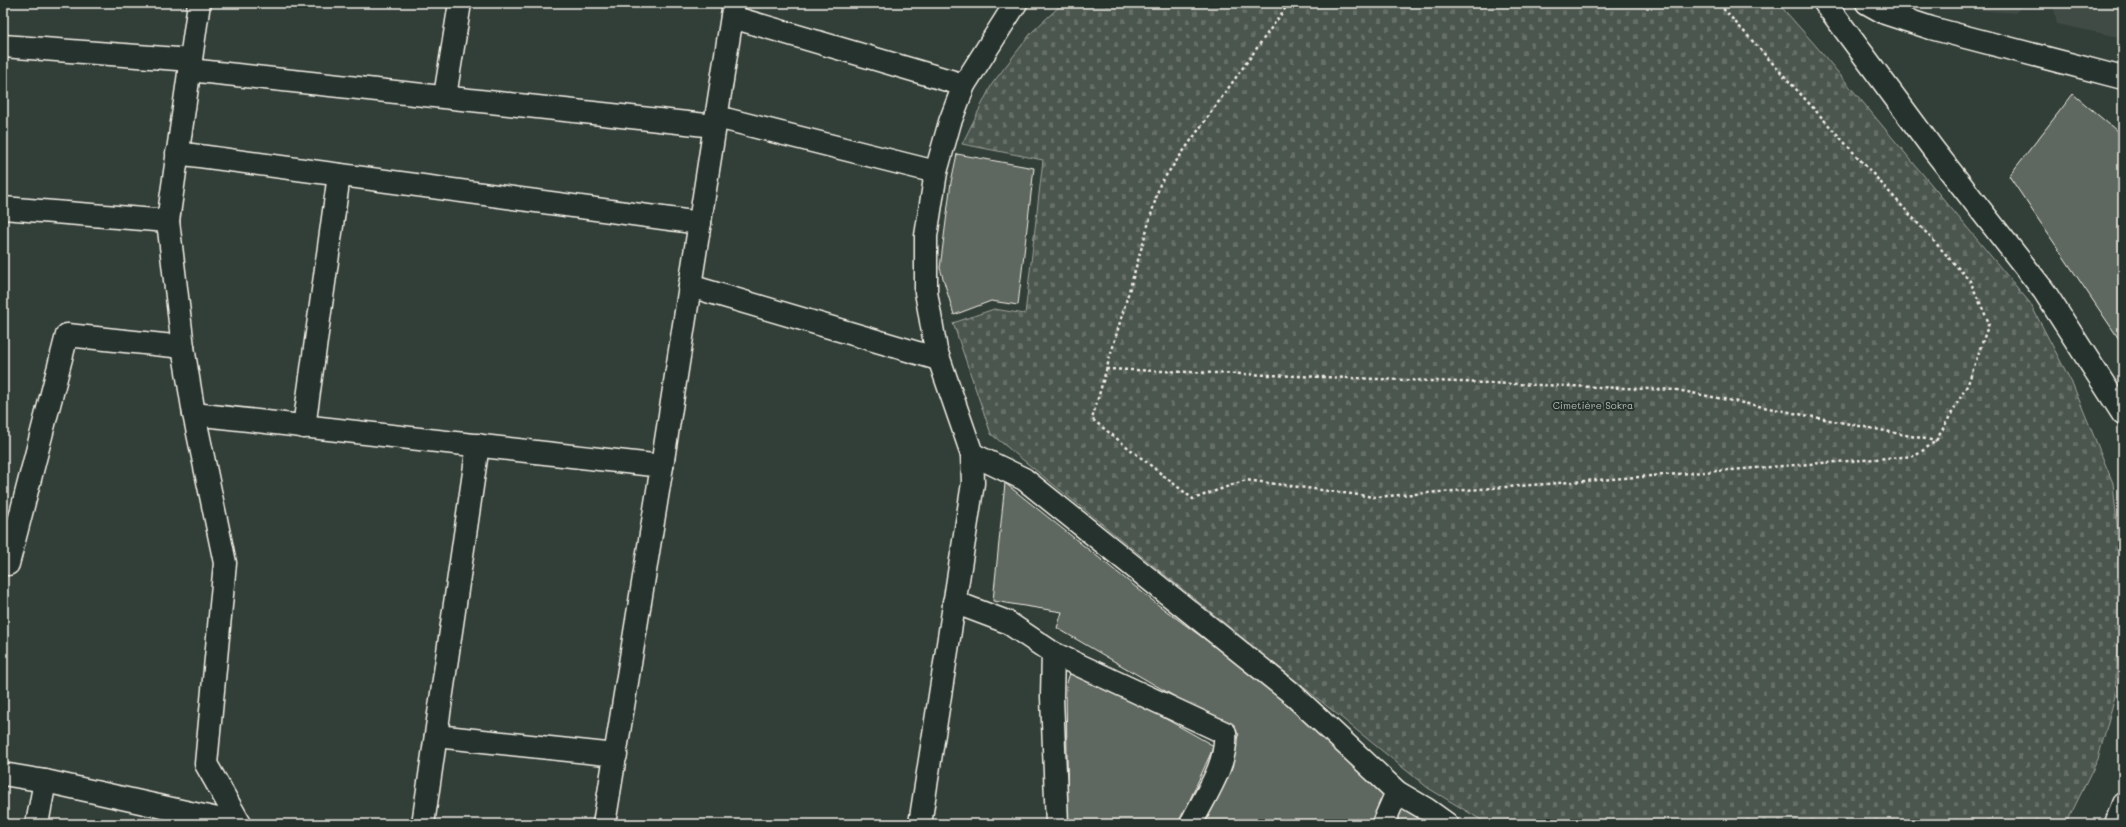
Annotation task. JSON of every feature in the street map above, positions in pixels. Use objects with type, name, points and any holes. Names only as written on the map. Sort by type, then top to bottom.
[{"type":"street","points":[[199,3],[168,221],[182,347],[224,562],[206,764],[240,824]]},
{"type":"street","points":[[445,96],[460,3]]},
{"type":"street","points":[[920,824],[973,483],[972,454],[938,359],[926,292],[926,236],[936,172],[950,122],[964,85],[1016,3]]},
{"type":"street","points":[[1825,3],[1933,149],[2044,291],[2123,414]]},
{"type":"street","points":[[1867,3],[1885,13],[1931,28],[2123,78]]},
{"type":"street","points":[[604,824],[662,466],[733,10],[964,85]]},
{"type":"street","points":[[3,46],[190,65],[445,96],[716,122],[936,172]]},
{"type":"street","points":[[177,153],[700,223]]},
{"type":"street","points":[[304,427],[339,175]]},
{"type":"street","points":[[3,208],[168,221]]},
{"type":"street","points":[[690,286],[938,359]]},
{"type":"street","points":[[3,563],[8,564],[67,334],[182,347]]},
{"type":"street","points":[[194,414],[662,466]]},
{"type":"street","points":[[423,824],[478,445]]},
{"type":"street","points":[[972,454],[1024,479],[1289,691],[1396,792],[1426,809],[1446,824]]},
{"type":"street","points":[[954,602],[1007,622],[1053,653],[1225,732],[1226,747],[1217,772],[1191,824]]},
{"type":"street","points":[[1053,653],[1052,697],[1057,824]]},
{"type":"street","points":[[436,736],[616,755]]},
{"type":"street","points":[[3,774],[45,781],[240,824]]},
{"type":"street","points":[[37,824],[45,781]]},
{"type":"street","points":[[1383,824],[1396,792]]},
{"type":"street","points":[[2116,824],[2123,804]]},
{"type":"path","points":[[1289,3],[1160,184],[1092,419],[1193,499],[1246,480],[1374,498],[1915,456],[1936,441],[1968,384],[1989,323],[1970,281],[1718,3]]},
{"type":"path","points":[[1106,369],[1677,390],[1936,441]]},
{"type":"shaded area","points":[[1970,3],[2025,3],[2015,13],[1977,10]]},
{"type":"shaded area","points":[[2053,3],[2123,3],[2123,38],[2057,24]]},
{"type":"green space","name":"Cimetière Sokra","points":[[1063,3],[1778,3],[1816,46],[2030,303],[2073,385],[2113,483],[2118,535],[2120,615],[2115,696],[2098,759],[2066,824],[1488,824],[1428,788],[991,434],[953,323],[994,309],[1025,314],[1043,160],[962,144],[992,84],[1032,32]]},
{"type":"building","points":[[2073,94],[2123,136],[2123,345],[2009,176]]},
{"type":"building","points":[[957,154],[1034,168],[1018,305],[991,301],[954,315],[940,268],[951,182]]},
{"type":"building","points":[[1005,483],[1157,604],[1274,690],[1387,786],[1373,824],[1198,824],[1239,734],[1057,628],[1062,612],[993,601]]},
{"type":"building","points":[[1072,666],[1214,746],[1179,824],[1068,824],[1066,686]]},
{"type":"building","points":[[1400,807],[1430,824],[1393,824]]}]
